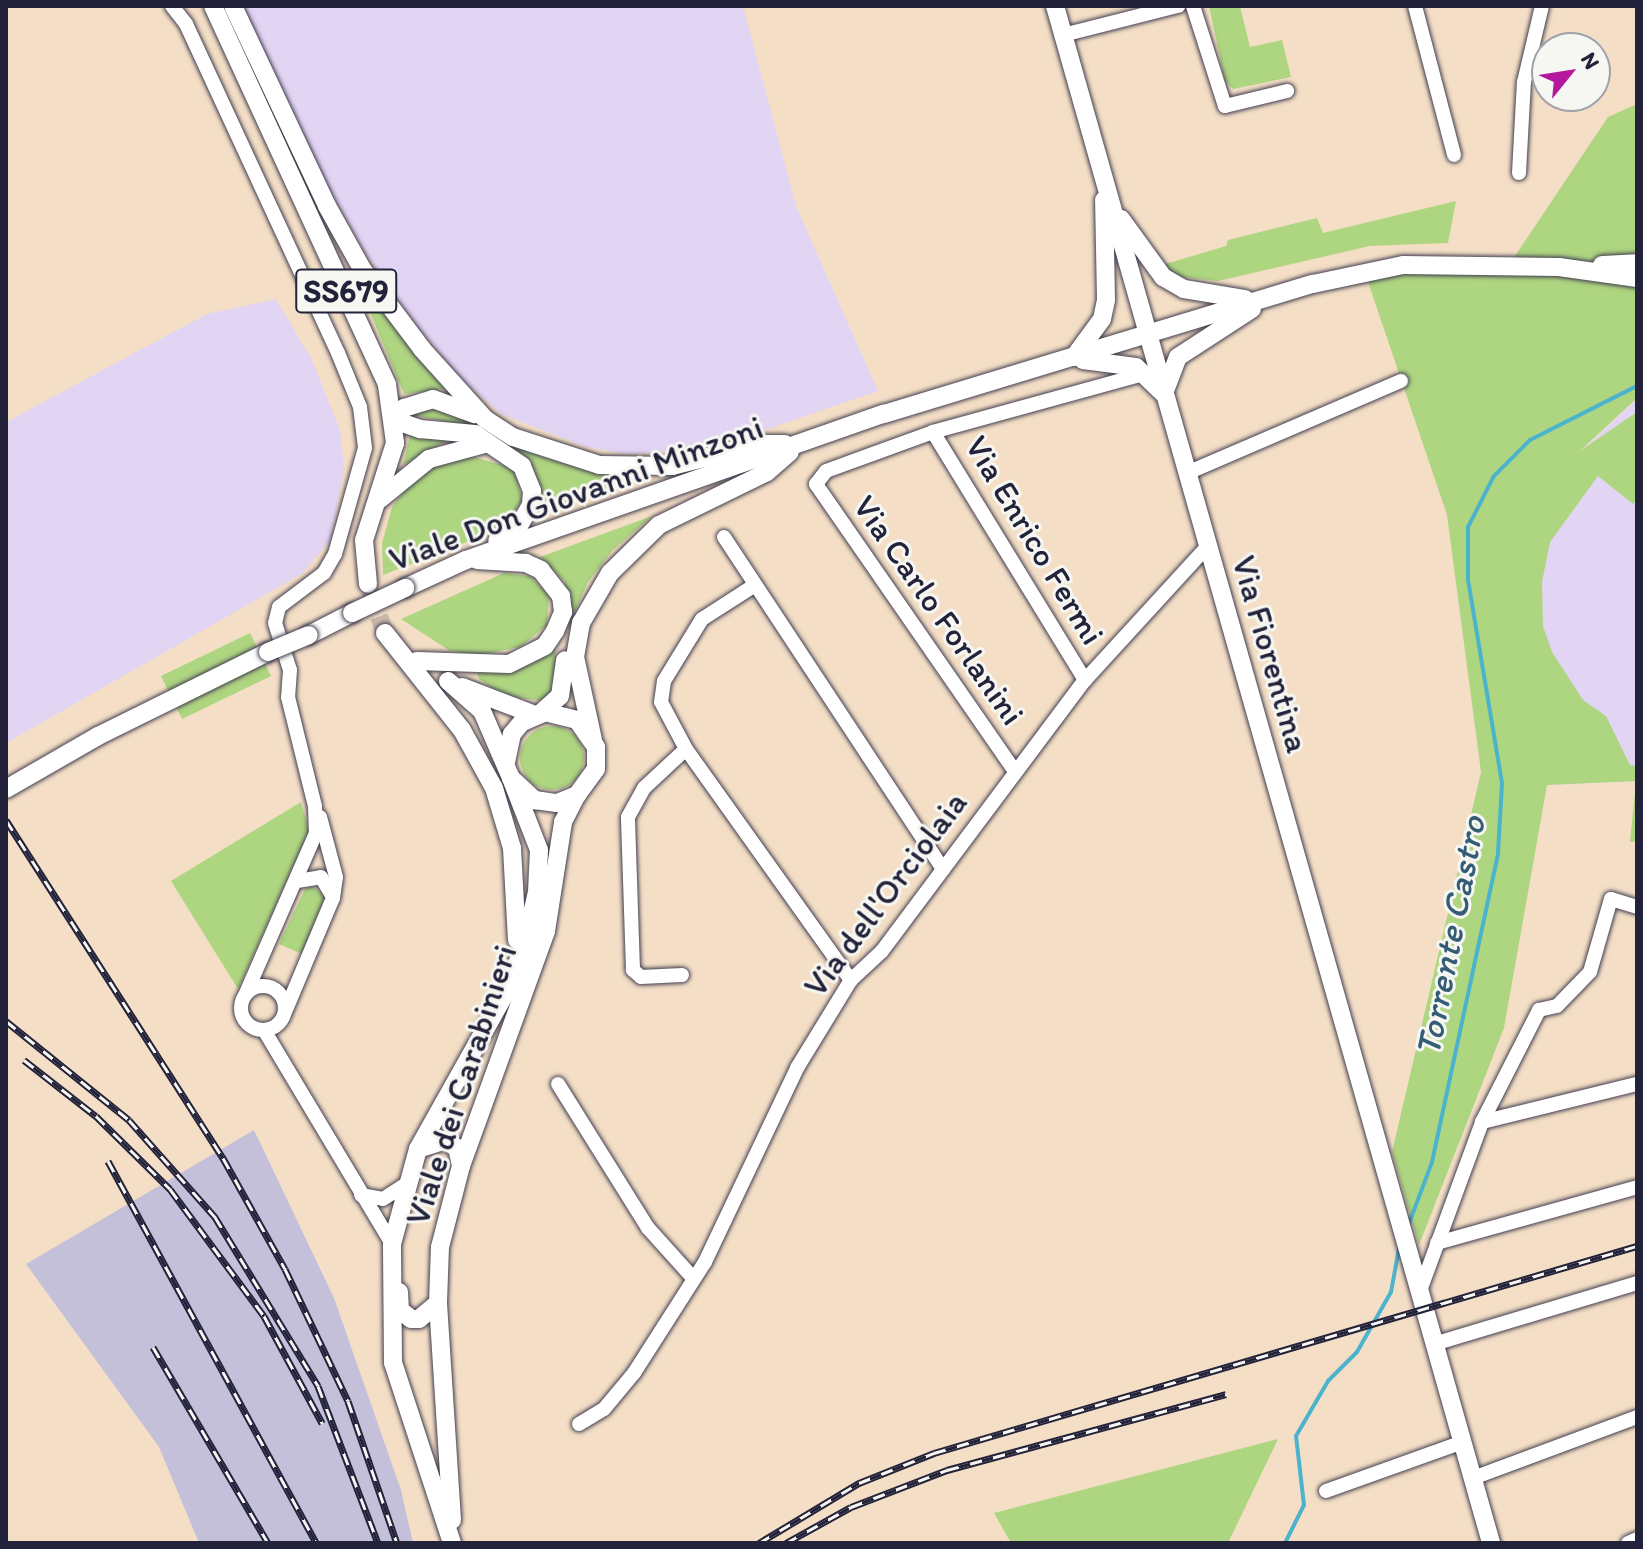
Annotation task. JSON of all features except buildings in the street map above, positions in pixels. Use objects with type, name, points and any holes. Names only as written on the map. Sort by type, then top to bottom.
[{"type":"main road","name":"SS679","points":[[213,6],[387,385],[395,443],[364,540],[368,584]]},
{"type":"main road","points":[[231,6],[362,269],[422,349],[485,419]]},
{"type":"main road","name":"Via Fiorentina","points":[[1055,6],[1207,547],[1437,1343],[1491,1543]]},
{"type":"main road","points":[[1105,189],[1132,238],[1163,277],[1184,289],[1222,298],[1268,299],[1403,265],[1559,267],[1637,263]]},
{"type":"main road","points":[[1072,359],[1102,319],[1106,300],[1105,189]]},
{"type":"main road","points":[[1559,267],[1637,278]]},
{"type":"main road","points":[[1165,395],[1168,371],[1178,357],[1268,299]]},
{"type":"main road","name":"Viale Don Giovanni Minzoni","points":[[6,789],[98,736],[466,560],[800,444],[1268,299]]},
{"type":"main road","points":[[1072,359],[1119,363],[1165,395]]},
{"type":"main road","points":[[466,560],[517,529],[531,505],[529,478],[522,466],[475,434],[420,429],[394,420],[404,408],[433,399],[485,419],[513,437],[599,465],[672,466],[759,444],[800,444]]},
{"type":"main road","points":[[378,501],[429,459],[488,443]]},
{"type":"main road","points":[[466,560],[526,563],[541,570],[561,596],[564,688],[556,703],[512,734],[509,771],[525,795],[546,803],[577,795],[596,769],[575,657],[581,623],[610,573],[659,525],[767,472],[800,444]]},
{"type":"main road","points":[[417,661],[509,664],[545,646],[563,612]]},
{"type":"main road","name":"Viale dei Carabinieri","points":[[417,661],[385,633],[462,730],[506,821],[519,919],[508,987]]},
{"type":"main road","points":[[417,661],[448,681],[537,714],[567,715],[593,740]]},
{"type":"main road","name":"Viale dei Carabinieri","points":[[448,681],[482,711],[534,827],[540,874],[525,944],[508,987],[418,1149],[406,1184],[392,1250],[393,1363],[453,1543]]},
{"type":"main road","name":"Viale dei Carabinieri","points":[[453,1543],[438,1303],[440,1247],[461,1166],[546,931],[563,822],[577,795]]},
{"type":"main road","points":[[418,1149],[445,1140],[457,1148],[461,1166]]},
{"type":"main road","points":[[392,1250],[399,1267],[399,1300],[405,1316],[419,1319],[438,1303]]},
{"type":"street","points":[[172,6],[260,182],[360,407],[365,448],[335,554],[324,573],[279,607],[277,639],[290,670],[288,697],[336,877],[333,898],[285,1012],[278,1025],[264,1030]]},
{"type":"street","points":[[1063,35],[1178,6]]},
{"type":"street","points":[[1193,6],[1225,106],[1287,91]]},
{"type":"street","points":[[1415,6],[1454,155]]},
{"type":"street","points":[[1519,173],[1524,82],[1542,6]]},
{"type":"street","points":[[933,432],[1139,374]]},
{"type":"street","points":[[1187,473],[1401,381]]},
{"type":"street","name":"Via Carlo Forlanini","points":[[933,432],[826,471],[816,484],[1014,770]]},
{"type":"street","name":"Via Enrico Fermi","points":[[933,432],[1085,680]]},
{"type":"street","points":[[724,537],[943,869]]},
{"type":"street","name":"Via dell'Orciolaia","points":[[579,1424],[604,1409],[634,1373],[726,1227],[797,1068],[851,980],[882,951],[1014,770],[1085,680],[1207,547]]},
{"type":"street","points":[[755,585],[702,619],[664,681],[665,717],[851,980]]},
{"type":"street","points":[[682,975],[641,977],[633,970],[628,817],[644,788],[686,749]]},
{"type":"street","points":[[315,806],[316,833],[246,993],[243,1018],[264,1030],[392,1250]]},
{"type":"street","points":[[297,881],[321,877],[333,898]]},
{"type":"street","points":[[1421,1288],[1482,1122],[1539,1010],[1557,1006],[1590,972],[1611,899],[1637,907]]},
{"type":"street","points":[[246,993],[259,986],[273,988],[283,998],[285,1012]]},
{"type":"street","points":[[558,1084],[648,1228],[693,1278]]},
{"type":"street","points":[[1482,1122],[1637,1084]]},
{"type":"street","points":[[361,1195],[383,1199],[406,1184]]},
{"type":"street","points":[[1437,1243],[1637,1187]]},
{"type":"street","points":[[1437,1343],[1637,1283]]},
{"type":"street","points":[[1473,1478],[1637,1417]]},
{"type":"street","points":[[1326,1491],[1463,1442]]},
{"type":"street","points":[[1628,1543],[1637,1539]]},
{"type":"shaded area","points":[[243,6],[743,6],[796,206],[878,391],[710,449],[627,454],[586,447],[501,414],[464,382],[414,323],[365,253],[316,166]]},
{"type":"shaded area","points":[[276,299],[312,360],[340,430],[344,467],[331,539],[303,573],[6,743],[6,422],[207,314]]},
{"type":"shaded area","points":[[1637,399],[1637,781],[1547,785],[1503,556],[1522,507]]},
{"type":"shaded area","points":[[254,1130],[334,1298],[401,1490],[413,1543],[199,1543],[159,1447],[26,1264]]},
{"type":"green space","points":[[1209,6],[1240,6],[1250,47],[1282,40],[1291,77],[1233,89],[1225,81]]},
{"type":"green space","points":[[1637,104],[1637,398],[1580,451],[1637,412],[1637,499],[1633,504],[1598,476],[1550,542],[1542,582],[1543,626],[1552,652],[1583,700],[1606,716],[1630,765],[1637,766],[1637,841],[1630,842],[1636,781],[1547,785],[1504,1028],[1419,1245],[1392,1152],[1481,772],[1447,515],[1365,273],[1509,265],[1608,117]]},
{"type":"green space","points":[[1456,201],[1448,243],[1370,246],[1218,281],[1181,277],[1162,265],[1226,246],[1228,240],[1317,218],[1323,233]]},
{"type":"green space","points":[[352,269],[395,329],[450,388],[404,394]]},
{"type":"green space","points":[[422,409],[461,412],[531,453],[565,464],[648,474],[534,515],[539,491],[526,457],[478,428],[408,414]]},
{"type":"green space","points":[[410,435],[456,436],[403,465]]},
{"type":"green space","points":[[466,455],[514,468],[522,500],[510,520],[500,529],[383,575],[382,543],[392,507],[409,484],[433,467]]},
{"type":"green space","points":[[652,516],[612,551],[588,582],[573,616],[564,581],[540,557]]},
{"type":"green space","points":[[504,573],[530,576],[549,596],[547,625],[520,647],[479,655],[450,651],[401,619]]},
{"type":"green space","points":[[250,633],[271,676],[182,719],[161,676]]},
{"type":"green space","points":[[555,646],[559,688],[545,701],[503,696],[479,679],[477,673],[523,668]]},
{"type":"green space","points":[[546,726],[558,726],[575,735],[582,746],[582,770],[575,781],[558,790],[546,790],[534,785],[525,776],[520,764],[520,752],[525,740],[534,731]]},
{"type":"green space","points":[[301,802],[309,831],[238,989],[171,881]]},
{"type":"green space","points":[[312,886],[327,898],[302,954],[279,944],[305,889]]},
{"type":"green space","points":[[1278,1439],[1228,1543],[1011,1543],[994,1513]]},
{"type":"waterway","name":"Torrente Castro","points":[[1408,1226],[1432,1162],[1498,853],[1502,783],[1468,580],[1468,527],[1494,476],[1530,440],[1637,386]]},
{"type":"waterway","name":"Torrente Castro","points":[[1285,1543],[1304,1505],[1296,1436],[1328,1381],[1357,1352],[1391,1292],[1399,1249]]},
{"type":"tunnel","points":[[370,591],[385,633]]},
{"type":"railway","points":[[6,820],[223,1158],[285,1269],[348,1401],[397,1543]]},
{"type":"railway","points":[[6,1021],[129,1120],[215,1217],[318,1386],[378,1543]]},
{"type":"railway","points":[[24,1060],[96,1116],[170,1189],[264,1316],[322,1423]]},
{"type":"railway","points":[[108,1161],[316,1543]]},
{"type":"railway","points":[[759,1543],[859,1483],[934,1453],[1637,1246]]},
{"type":"railway","points":[[153,1347],[268,1543]]},
{"type":"railway","points":[[786,1543],[851,1507],[947,1470],[1226,1394]]}]
